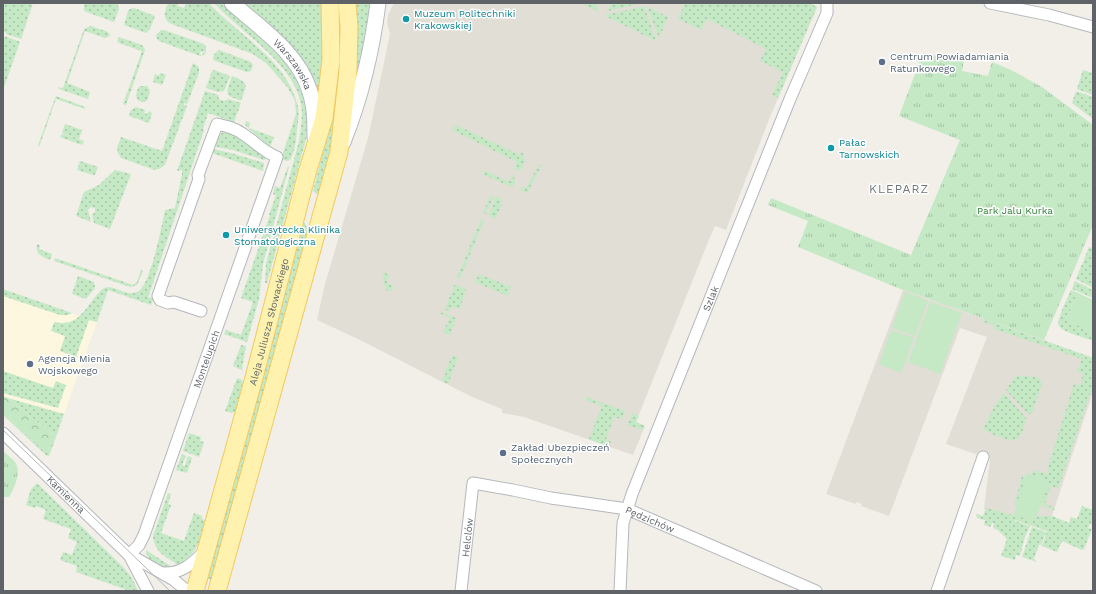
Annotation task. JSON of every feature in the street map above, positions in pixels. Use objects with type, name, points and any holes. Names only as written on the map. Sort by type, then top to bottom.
[{"type":"main road","name":"Aleja Juliusza Słowackiego","points":[[195,591],[255,374],[280,272],[315,145],[324,118],[329,83],[331,46],[330,3]]},
{"type":"main road","points":[[217,591],[339,152],[348,71],[349,26],[347,3]]},
{"type":"street","name":"Warszawska","points":[[232,3],[281,47],[302,73],[310,89],[314,109],[315,145]]},
{"type":"street","points":[[339,152],[352,119],[367,68],[374,34],[378,3]]},
{"type":"street","name":"Szlak","points":[[620,591],[623,523],[627,509],[664,413],[827,8],[836,3]]},
{"type":"street","points":[[990,3],[1049,15],[1093,27]]},
{"type":"street","name":"Montelupich","points":[[129,555],[139,545],[144,535],[277,156],[266,153],[237,130],[216,124],[198,175],[199,179],[158,296],[160,300],[168,303],[174,302],[201,311]]},
{"type":"street","name":"Kamienna","points":[[3,433],[129,555],[163,573],[187,591]]},
{"type":"street","points":[[937,591],[983,457]]},
{"type":"street","name":"Pędzichów","points":[[473,483],[551,498],[627,509],[816,591]]},
{"type":"street","name":"Helclów","points":[[461,591],[473,483]]},
{"type":"street","points":[[163,573],[173,573],[184,569],[195,562],[206,550]]},
{"type":"street","name":"Kamienna","points":[[129,555],[148,591]]},
{"type":"shaded area","points":[[394,3],[809,3],[817,7],[770,117],[726,230],[715,226],[708,242],[636,422],[645,426],[633,455],[524,417],[502,413],[502,409],[470,396],[360,340],[317,320],[325,284],[368,138],[390,34],[387,23],[388,15]]},
{"type":"shaded area","name":"Agencja Mienia Wojskowego","points":[[3,289],[97,322],[49,456],[3,413]]},
{"type":"shaded area","points":[[903,290],[1093,358],[1093,392],[1047,531],[984,509],[990,459],[946,444],[987,337],[960,328],[889,516],[861,506],[862,504],[857,502],[856,504],[826,494]]},
{"type":"green space","points":[[3,3],[33,3],[21,39],[6,34],[6,32],[3,31]]},
{"type":"green space","points":[[84,3],[117,3],[119,9],[114,22],[84,11]]},
{"type":"green space","points":[[168,3],[178,4],[178,6],[184,8],[186,3],[209,3],[272,60],[291,87],[297,103],[298,120],[296,142],[290,160],[287,161],[281,159],[296,114],[295,101],[288,88],[267,64],[253,54],[169,23],[165,18],[165,11]]},
{"type":"green space","points":[[214,3],[221,3],[282,59],[293,75],[302,93],[306,114],[306,139],[267,283],[265,283],[266,264],[299,141],[302,109],[296,89],[288,75],[277,61]]},
{"type":"green space","points":[[240,3],[324,3],[325,41],[319,92],[317,92]]},
{"type":"green space","points":[[337,3],[340,3],[341,32],[338,103],[333,136],[318,195],[313,191],[327,136]]},
{"type":"green space","points":[[354,3],[371,3],[369,28],[358,76],[356,78],[355,76]]},
{"type":"green space","points":[[581,3],[596,3],[599,12]]},
{"type":"green space","points":[[612,3],[643,3],[607,11]]},
{"type":"green space","points":[[685,3],[809,3],[817,7],[778,98],[772,95],[783,72],[760,61],[766,49],[707,19],[701,30],[678,19]]},
{"type":"green space","points":[[644,6],[656,41],[605,16],[606,15]]},
{"type":"green space","points":[[647,7],[668,17],[659,38]]},
{"type":"green space","points":[[134,8],[155,16],[150,29],[146,33],[124,25],[128,11]]},
{"type":"green space","points":[[91,26],[108,32],[110,36],[105,38],[85,31],[67,83],[90,92],[88,99],[59,89],[58,87],[63,88],[84,29]]},
{"type":"green space","points":[[161,30],[204,44],[206,47],[206,52],[201,51],[199,54],[202,55],[203,52],[206,53],[204,55],[200,56],[159,41],[156,35]]},
{"type":"green space","points":[[5,36],[20,42],[3,90],[3,43]]},
{"type":"green space","points":[[119,37],[142,45],[145,50],[126,105],[123,104],[142,51],[119,43],[117,41]]},
{"type":"green space","points":[[219,50],[251,62],[253,65],[251,71],[247,72],[215,61],[213,59],[214,54]]},
{"type":"green space","name":"Park Jalu Kurka","points":[[923,53],[964,61],[962,71],[988,76],[992,62],[1011,70],[1042,87],[1093,125],[1093,225],[1044,340],[903,290],[798,247],[808,221],[768,205],[771,198],[911,255],[960,140],[899,116]]},
{"type":"green space","points":[[193,63],[199,67],[199,73],[187,104],[184,103],[184,105],[187,106],[165,165],[155,170],[121,158],[117,148],[121,137],[162,151]]},
{"type":"green space","points":[[214,70],[230,76],[224,91],[218,92],[206,88],[212,71]]},
{"type":"green space","points":[[1083,70],[1093,73],[1093,95],[1077,89]]},
{"type":"green space","points":[[160,73],[166,75],[162,85],[153,82],[155,74],[159,76]]},
{"type":"green space","points":[[232,76],[242,81],[246,85],[241,101],[229,96],[227,91]]},
{"type":"green space","points":[[141,86],[147,86],[150,91],[148,99],[145,102],[138,101],[136,95],[138,88]]},
{"type":"green space","points":[[205,91],[218,95],[219,99],[224,101],[228,99],[241,103],[234,122],[208,113],[203,129],[204,130],[148,298],[154,297],[151,305],[108,290],[97,322],[89,320],[76,357],[60,351],[65,336],[51,331],[54,322],[64,323],[78,318],[104,288],[108,287],[133,293],[142,288],[155,255],[165,210],[175,208],[182,174],[182,170],[177,171]]},
{"type":"green space","points":[[1076,91],[1093,97],[1093,119],[1072,103]]},
{"type":"green space","points":[[56,96],[85,107],[85,109],[56,99],[39,147],[38,145]]},
{"type":"green space","points":[[136,107],[145,110],[144,113],[147,114],[149,111],[152,113],[149,123],[129,116],[131,110]]},
{"type":"green space","points":[[246,121],[250,123],[249,128],[274,137],[270,147],[245,125]]},
{"type":"green space","points":[[65,124],[82,130],[79,139],[62,133]]},
{"type":"green space","points":[[456,125],[520,155],[522,151],[525,161],[522,169],[514,169],[517,162],[452,130]]},
{"type":"green space","points":[[223,131],[232,132],[266,159],[264,160],[233,150],[212,146]]},
{"type":"green space","points":[[64,134],[84,141],[82,145],[60,137]]},
{"type":"green space","points":[[213,149],[264,163],[263,171],[212,153]]},
{"type":"green space","points":[[80,161],[98,167],[95,175],[77,170]]},
{"type":"green space","points":[[539,165],[542,165],[527,193],[519,189],[521,187],[526,188]]},
{"type":"green space","points":[[288,166],[289,167],[263,264],[259,299],[247,342],[224,334],[226,330],[241,335],[253,302],[241,298],[270,215],[276,195],[273,194],[275,186],[280,188]]},
{"type":"green space","points":[[115,170],[131,174],[110,229],[94,223],[92,215],[95,212],[95,208],[91,207],[88,210],[91,222],[76,216],[84,192],[99,185]]},
{"type":"green space","points":[[484,170],[509,182],[512,175],[515,179],[515,183],[512,187],[484,175]]},
{"type":"green space","points":[[491,195],[494,196],[486,214],[483,213]]},
{"type":"green space","points":[[496,196],[501,198],[502,204],[495,219],[489,216]]},
{"type":"green space","points":[[481,219],[484,220],[460,279],[457,278]]},
{"type":"green space","points":[[304,223],[308,231],[211,580],[207,578]]},
{"type":"green space","points":[[37,244],[40,245],[39,249],[52,254],[50,260],[38,253]]},
{"type":"green space","points":[[1089,247],[1093,248],[1093,288],[1076,279]]},
{"type":"green space","points":[[55,258],[133,285],[137,282],[141,270],[143,271],[137,285],[130,287],[54,261]]},
{"type":"green space","points":[[383,272],[390,275],[386,281],[395,288],[387,292],[384,283]]},
{"type":"green space","points":[[479,274],[511,287],[508,296],[475,282]]},
{"type":"green space","points":[[78,276],[94,282],[95,288],[86,299],[72,294]]},
{"type":"green space","points":[[1075,281],[1093,290],[1093,298],[1072,289]]},
{"type":"green space","points":[[455,284],[466,289],[460,309],[451,307],[449,312],[445,309]]},
{"type":"green space","points":[[3,289],[72,313],[68,315],[60,315],[3,296]]},
{"type":"green space","points":[[1071,290],[1078,293],[1066,320],[1093,332],[1092,340],[1069,333],[1059,326],[1059,319]]},
{"type":"green space","points":[[905,292],[928,301],[915,336],[892,328]]},
{"type":"green space","points":[[1078,293],[1093,300],[1093,332],[1066,320]]},
{"type":"green space","points":[[930,302],[962,313],[940,374],[908,362]]},
{"type":"green space","points":[[440,311],[456,318],[450,335],[443,332],[450,318],[440,313]]},
{"type":"green space","points":[[984,319],[1093,358],[1093,385],[1058,489],[1051,486],[1045,504],[1055,508],[1054,510],[1044,507],[1041,503],[1049,481],[1032,475],[1033,470],[1048,474],[1049,470],[1047,470],[1074,384],[1080,385],[1083,374],[1077,372],[1082,359],[994,329],[995,326],[984,322]]},
{"type":"green space","points":[[891,330],[914,338],[901,373],[879,364]]},
{"type":"green space","points":[[241,345],[246,346],[243,370],[236,368],[237,365],[235,367],[233,366]]},
{"type":"green space","points":[[453,355],[458,357],[448,384],[442,381]]},
{"type":"green space","points":[[3,371],[53,388],[56,381],[66,385],[58,408],[3,393]]},
{"type":"green space","points":[[1016,376],[1038,377],[1042,384],[1032,413],[1028,414],[1006,390]]},
{"type":"green space","points":[[237,378],[243,382],[235,413],[232,413],[225,411]]},
{"type":"green space","points":[[1004,393],[1026,418],[1020,436],[1013,440],[1002,438],[983,429],[994,407]]},
{"type":"green space","points":[[3,396],[8,398],[56,437],[49,456],[3,413]]},
{"type":"green space","points":[[586,397],[625,411],[622,419],[614,417],[606,439],[611,442],[609,447],[589,439],[602,406],[585,400]]},
{"type":"green space","points":[[8,398],[64,414],[56,437]]},
{"type":"green space","points":[[3,413],[48,455],[47,456],[3,415]]},
{"type":"green space","points":[[632,413],[639,416],[636,422],[645,426],[643,430],[627,425]]},
{"type":"green space","points":[[189,433],[201,437],[200,441],[204,442],[199,457],[183,451]]},
{"type":"green space","points":[[3,451],[15,462],[18,471],[15,485],[9,497],[3,497]]},
{"type":"green space","points":[[182,454],[186,456],[182,465],[185,466],[188,456],[192,458],[187,473],[176,470]]},
{"type":"green space","points":[[1027,473],[1049,481],[1035,521],[1014,515]]},
{"type":"green space","points":[[1022,476],[1026,477],[1016,506],[1014,506]]},
{"type":"green space","points":[[37,483],[124,568],[132,578],[138,591],[130,591],[76,572],[77,566],[60,560],[63,552],[72,555],[77,542],[68,538],[71,529],[43,519],[46,510],[36,506],[35,508],[26,505],[31,489]]},
{"type":"green space","points":[[168,493],[171,494],[168,504],[171,505],[161,533],[184,541],[194,513],[202,516],[202,519],[205,520],[194,551],[178,565],[161,554],[154,542],[153,536]]},
{"type":"green space","points":[[1082,506],[1093,510],[1093,525],[1090,524],[1088,528],[1092,529],[1084,549],[1082,550],[1062,541],[1057,552],[1042,546],[1047,531],[1015,520],[1030,526],[1025,537],[1020,556],[1016,555],[1015,560],[1001,556],[1007,539],[998,530],[993,528],[994,523],[992,523],[990,527],[984,525],[985,520],[977,518],[976,514],[983,516],[986,508],[1035,521],[1037,516],[1052,516],[1069,523],[1071,517],[1077,519]]},
{"type":"green space","points":[[1032,527],[1046,532],[1034,559],[1037,562],[1022,557]]},
{"type":"green space","points":[[146,550],[172,567],[159,565],[151,561]]},
{"type":"tram line","points":[[3,430],[170,591]]},
{"type":"place","name":"Muzeum Politechniki Krakowskiej","points":[[406,19]]},
{"type":"place","name":"Centrum Powiadamiania Ratunkowego","points":[[882,62]]},
{"type":"place","name":"Pałac Tarnowskich","points":[[831,148]]},
{"type":"place","name":"Uniwersytecka Klinika Stomatologiczna","points":[[226,235]]},
{"type":"place","name":"Agencja Mienia Wojskowego","points":[[30,364]]},
{"type":"place","name":"Zakład Ubezpieczeń Społecznych","points":[[503,453]]},
{"type":"district","name":"KLEPARZ","points":[[899,189]]}]
